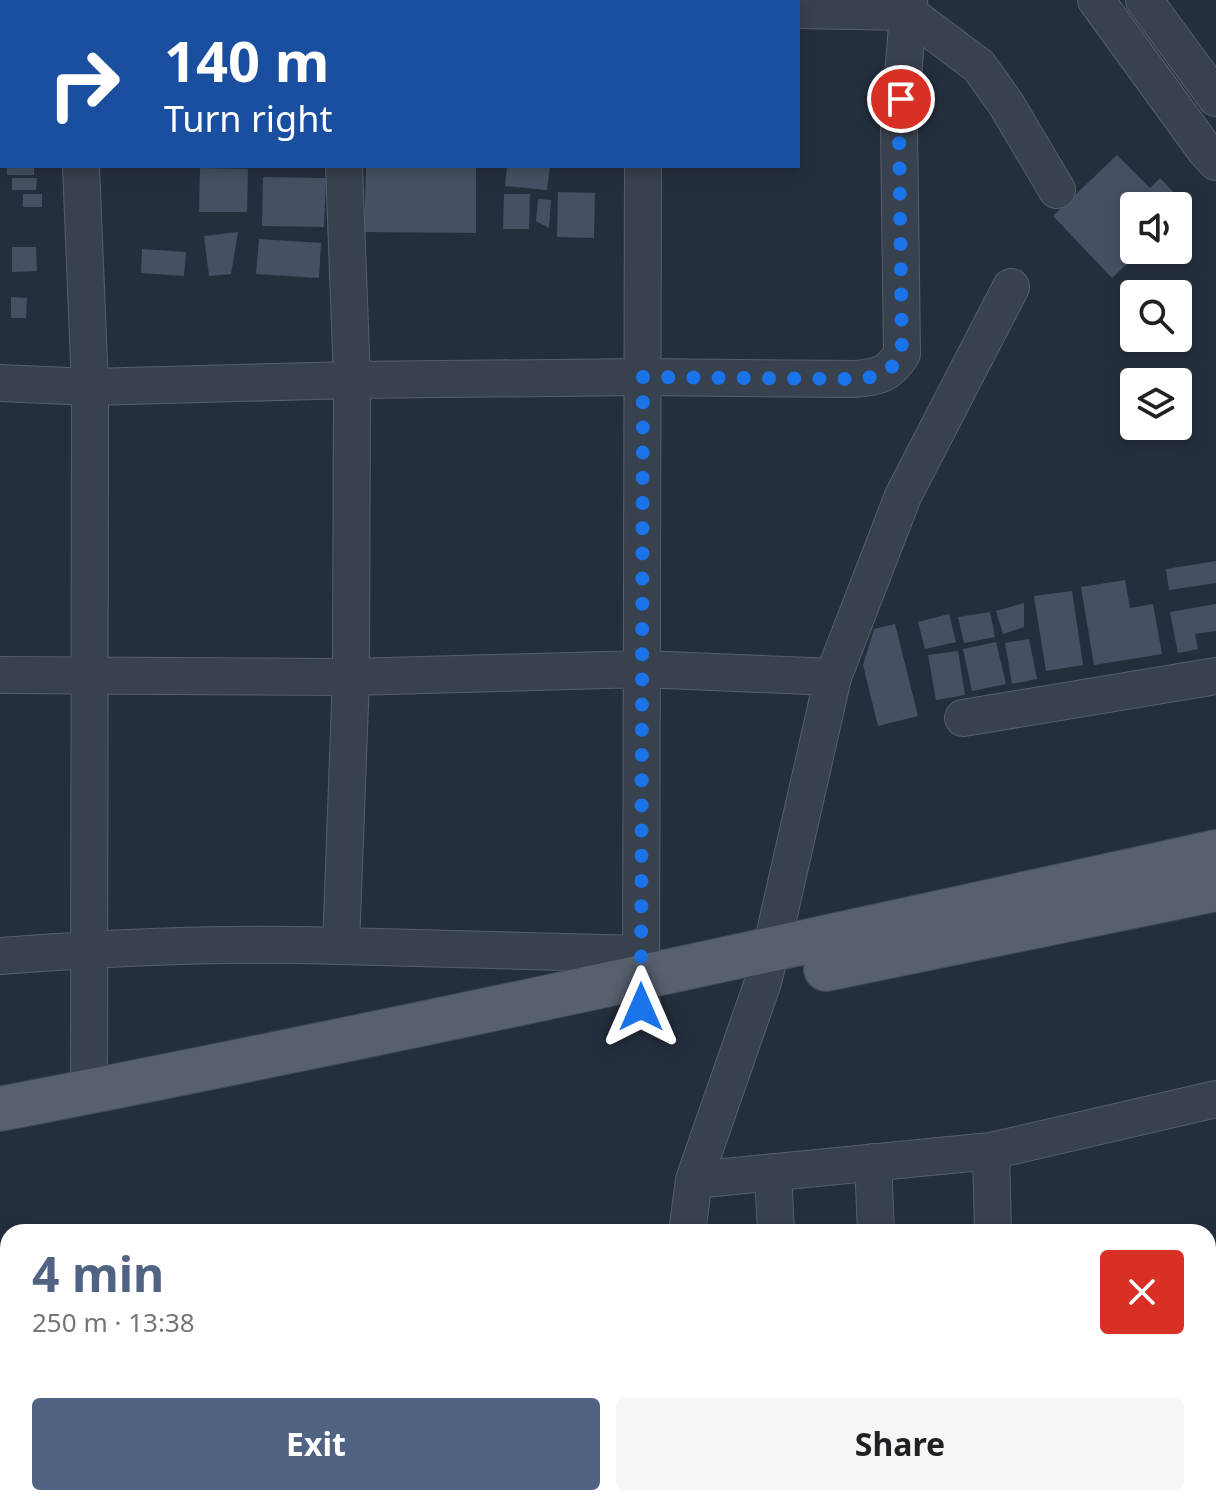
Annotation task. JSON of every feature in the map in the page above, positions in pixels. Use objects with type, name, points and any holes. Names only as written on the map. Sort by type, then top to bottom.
[{"type":"main road","points":[[767,966],[1216,852]]},
{"type":"main road","points":[[0,1109],[641,980],[767,966],[1216,889]]},
{"type":"main road","points":[[0,1140],[641,980]]},
{"type":"street","points":[[1096,0],[1216,162]]},
{"type":"street","points":[[1156,4],[1216,98]]},
{"type":"street","points":[[0,383],[90,387],[352,380],[876,377],[892,369],[902,354],[899,128],[908,6]]},
{"type":"street","points":[[800,10],[908,6],[979,66],[1006,104],[1057,190]]},
{"type":"street","points":[[81,168],[90,387],[89,1091]]},
{"type":"street","points":[[341,946],[351,677],[352,380],[344,168]]},
{"type":"street","points":[[0,956],[89,949],[291,944],[341,946],[641,980],[643,168]]},
{"type":"street","points":[[688,1224],[694,1180],[767,966],[833,677],[903,496],[1011,287]]},
{"type":"street","points":[[0,675],[351,677],[642,669],[833,677]]},
{"type":"street","points":[[963,718],[1216,676]]},
{"type":"street","points":[[694,1180],[991,1151],[1216,1099]]},
{"type":"street","points":[[991,1151],[993,1224]]},
{"type":"street","points":[[873,1162],[876,1224]]},
{"type":"street","points":[[773,1172],[776,1224]]},
{"type":"building","points":[[1117,155],[1150,188],[1160,178],[1173,192],[1120,192],[1120,264],[1127,264],[1112,278],[1053,216]]},
{"type":"building","points":[[7,168],[34,168],[34,175],[7,175]]},
{"type":"building","points":[[200,168],[248,169],[247,212],[199,212]]},
{"type":"building","points":[[366,168],[476,168],[476,233],[364,232]]},
{"type":"building","points":[[507,168],[550,168],[547,190],[505,186]]},
{"type":"building","points":[[263,177],[326,178],[324,227],[262,226]]},
{"type":"building","points":[[12,178],[37,178],[36,190],[12,190]]},
{"type":"building","points":[[558,192],[595,193],[594,238],[557,237]]},
{"type":"building","points":[[23,194],[42,194],[42,207],[23,207]]},
{"type":"building","points":[[504,194],[530,194],[529,229],[503,229]]},
{"type":"building","points":[[538,199],[551,200],[549,228],[536,221]]},
{"type":"building","points":[[238,232],[231,274],[209,276],[204,236]]},
{"type":"building","points":[[259,239],[321,243],[319,278],[256,274]]},
{"type":"building","points":[[12,247],[36,247],[37,271],[12,272]]},
{"type":"building","points":[[142,249],[186,252],[184,276],[141,273]]},
{"type":"building","points":[[11,297],[27,298],[26,318],[11,318]]},
{"type":"building","points":[[1216,561],[1216,583],[1169,590],[1166,569]]},
{"type":"building","points":[[1125,580],[1130,608],[1153,604],[1162,654],[1094,665],[1081,587]]},
{"type":"building","points":[[1072,591],[1083,665],[1046,671],[1034,596]]},
{"type":"building","points":[[1024,603],[1024,627],[1003,634],[996,611]]},
{"type":"building","points":[[1216,604],[1216,631],[1195,634],[1198,649],[1178,653],[1170,612]]},
{"type":"building","points":[[990,612],[995,637],[964,643],[958,617]]},
{"type":"building","points":[[949,614],[956,642],[925,649],[918,622]]},
{"type":"building","points":[[895,624],[918,716],[878,726],[863,665],[874,629]]},
{"type":"building","points":[[1029,639],[1037,679],[1012,684],[1005,643]]},
{"type":"building","points":[[996,642],[1006,684],[972,691],[963,649]]},
{"type":"building","points":[[958,651],[965,695],[936,700],[928,655]]},
{"type":"route","points":[[641,1007],[643,377],[854,379],[876,377],[892,369],[902,354],[901,99]]}]
